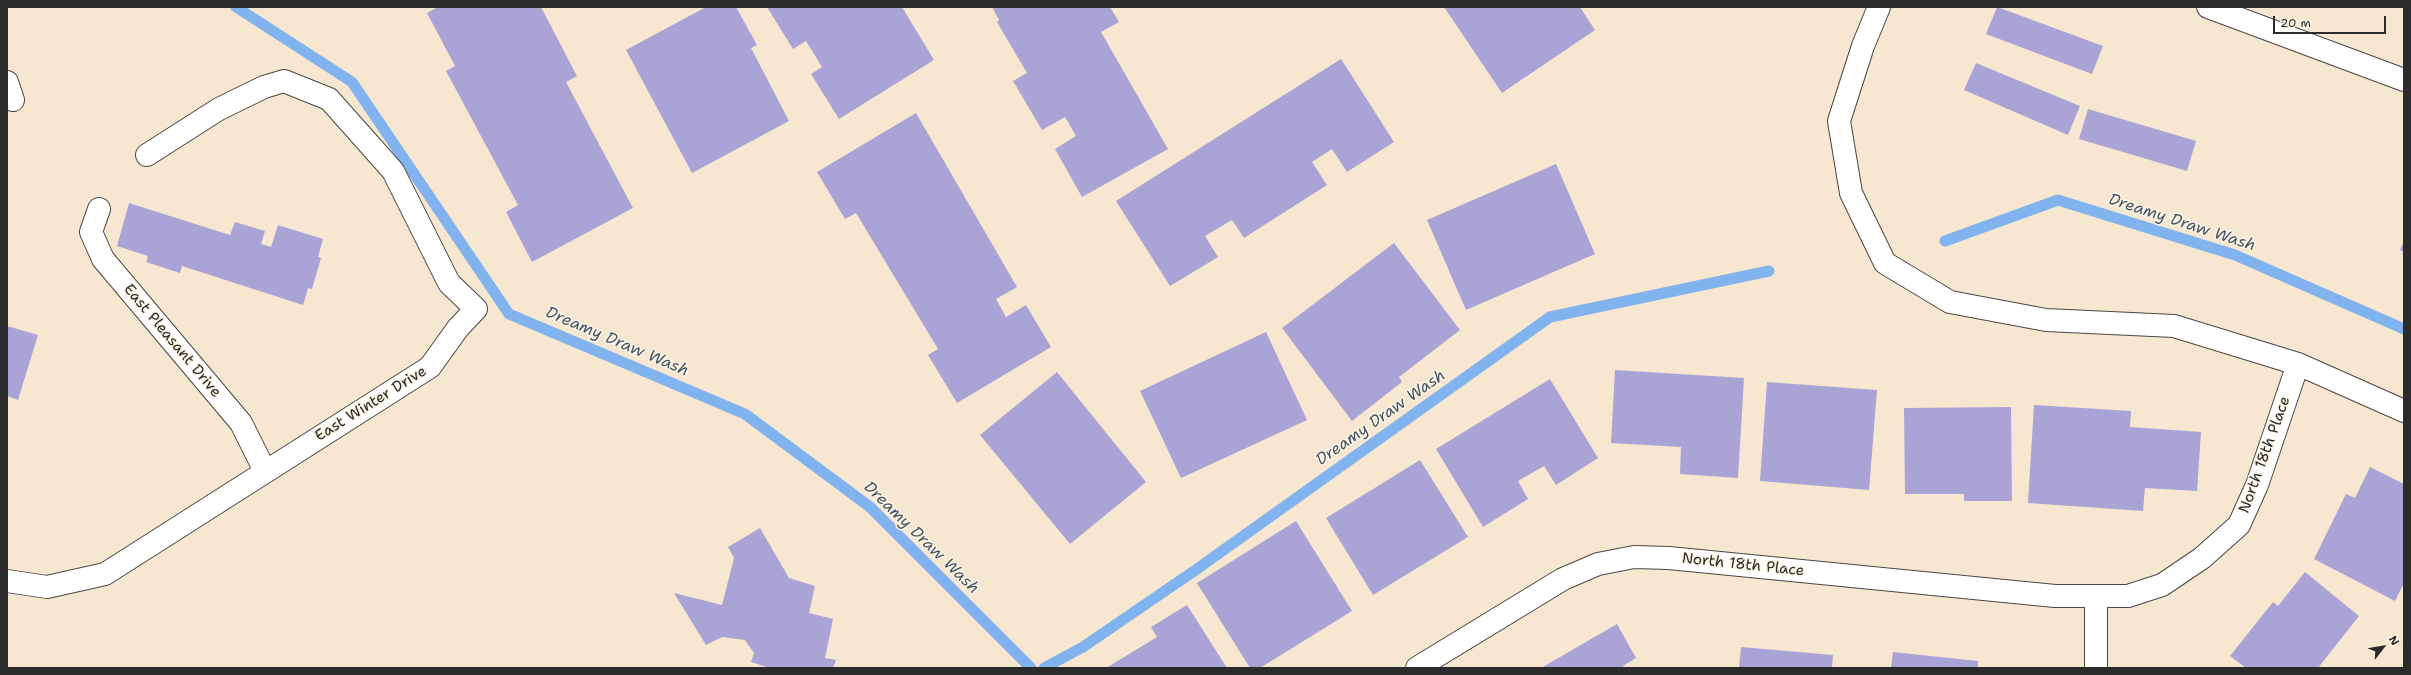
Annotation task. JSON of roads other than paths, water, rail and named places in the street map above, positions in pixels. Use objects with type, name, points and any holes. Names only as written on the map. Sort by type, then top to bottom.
[{"type":"street","points":[[1879,7],[1863,46],[1839,121],[1851,194],[1885,263],[1950,302],[2046,320],[2174,326],[2298,364],[2404,411]]},
{"type":"street","points":[[2208,7],[2404,80]]},
{"type":"street","name":"East Winter Drive","points":[[7,581],[47,587],[105,574],[430,367],[458,328],[476,309],[450,283],[393,171],[329,99],[284,81],[264,87],[219,108],[147,155]]},
{"type":"street","name":"East Pleasant Drive","points":[[99,209],[91,232],[104,259],[241,423],[265,471]]},
{"type":"street","name":"North 18th Place","points":[[1429,665],[1563,579],[1598,564],[1634,557],[1669,558],[2055,596],[2128,596],[2162,585],[2202,558],[2239,525],[2258,485],[2298,364]]},
{"type":"street","points":[[2096,597],[2096,668]]},
{"type":"waterway","name":"Dreamy Draw Wash","points":[[236,7],[352,82],[509,314],[745,414],[870,507],[1031,668]]},
{"type":"waterway","name":"Dreamy Draw Wash","points":[[1945,241],[2058,200],[2235,255],[2404,329]]},
{"type":"waterway","name":"Dreamy Draw Wash","points":[[1044,668],[1083,647],[1197,569],[1550,317],[1769,271]]}]
